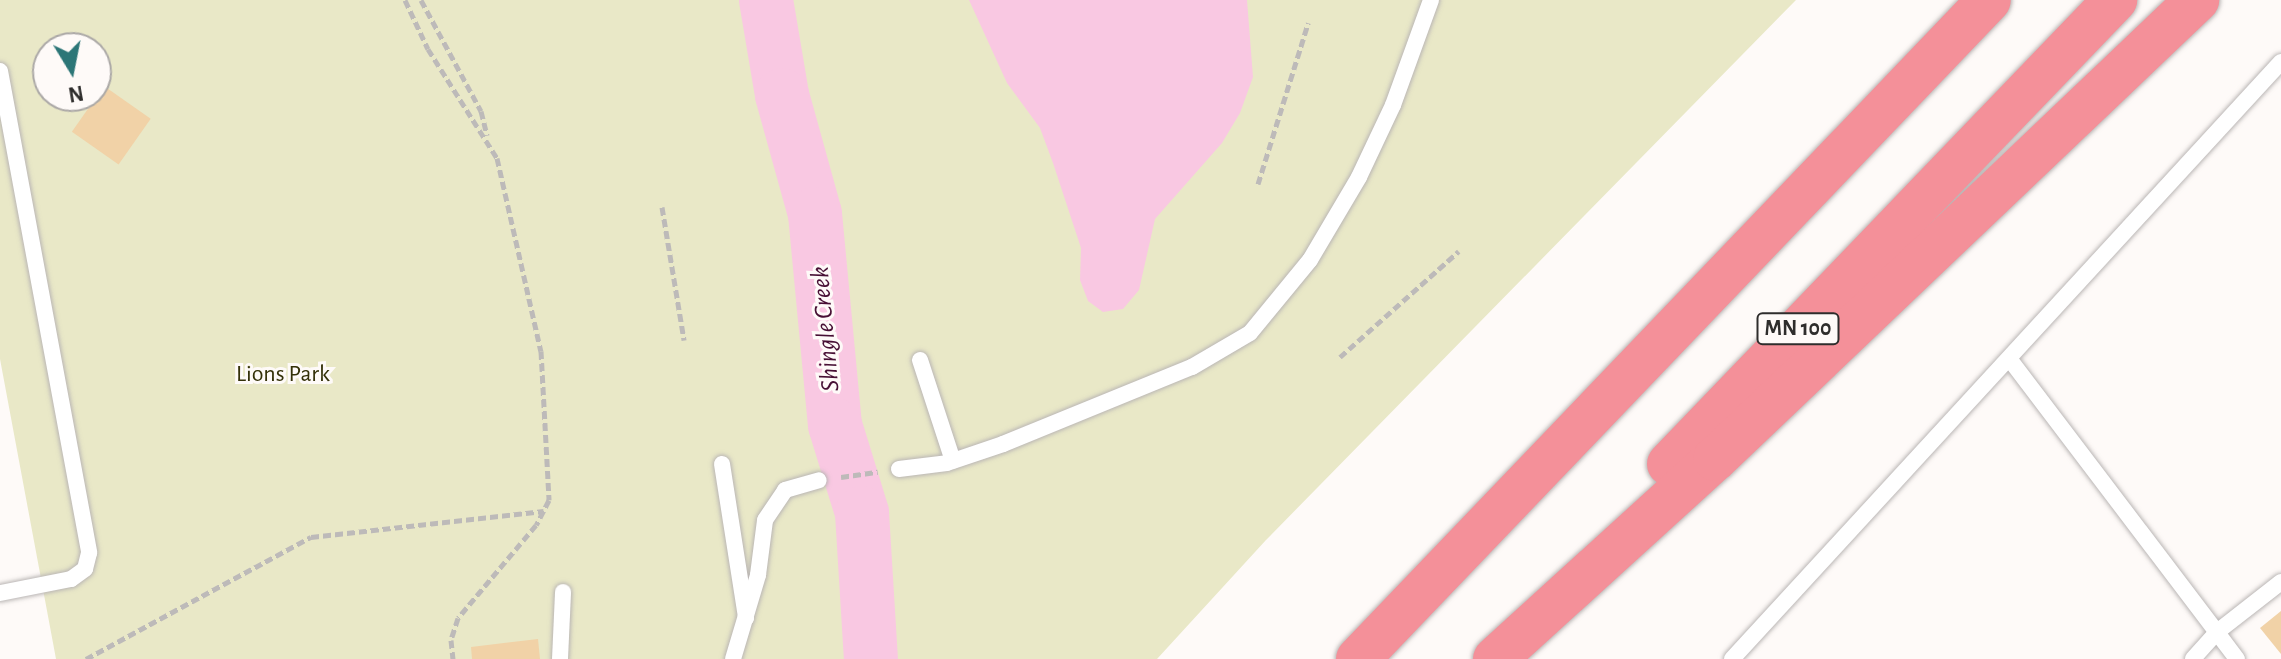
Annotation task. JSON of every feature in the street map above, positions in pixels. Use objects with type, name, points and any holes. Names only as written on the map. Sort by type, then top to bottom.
[{"type":"highway","points":[[1358,659],[1989,0]]},
{"type":"highway","name":"MN 100","points":[[1482,659],[2115,0]]},
{"type":"highway","points":[[1495,659],[1715,459],[2197,0]]},
{"type":"lane","points":[[899,469],[953,461],[1192,367],[1250,333],[1310,260],[1359,177],[1431,0]]},
{"type":"lane","points":[[1732,659],[2011,361],[2056,301],[2281,62]]},
{"type":"lane","points":[[0,71],[89,553],[85,569],[71,579],[0,593]]},
{"type":"lane","points":[[920,360],[953,461]]},
{"type":"lane","points":[[2011,361],[2237,659]]},
{"type":"lane","points":[[722,464],[746,620]]},
{"type":"lane","points":[[733,659],[746,620],[765,520],[785,490],[819,480]]},
{"type":"lane","points":[[2193,659],[2217,632],[2281,582]]},
{"type":"lane","points":[[560,659],[563,592]]},
{"type":"path","points":[[405,0],[428,49],[489,140]]},
{"type":"path","points":[[421,0],[481,111],[489,140],[538,328],[551,490],[545,511],[458,618],[451,640],[453,659]]},
{"type":"path","points":[[1258,184],[1308,23]]},
{"type":"path","points":[[662,207],[684,340]]},
{"type":"path","points":[[1340,357],[1459,251]]},
{"type":"path","points":[[819,480],[899,469]]},
{"type":"path","points":[[86,659],[311,537],[545,511]]},
{"type":"green space","name":"Lions Park","points":[[0,0],[1796,0],[1266,540],[1157,659],[56,659],[0,359]]},
{"type":"shaded area","points":[[969,0],[1247,0],[1253,77],[1240,113],[1222,143],[1155,219],[1139,290],[1123,309],[1103,312],[1088,301],[1080,280],[1081,248],[1040,128],[1007,83]]},
{"type":"building","points":[[112,92],[151,119],[119,165],[72,132],[86,112],[112,112]]},
{"type":"building","points":[[2281,611],[2281,654],[2260,628]]},
{"type":"building","points":[[538,639],[540,659],[472,659],[471,647]]},
{"type":"waterway","name":"Shingle Creek","points":[[766,0],[782,95],[815,214],[835,425],[862,513],[871,659]]}]
